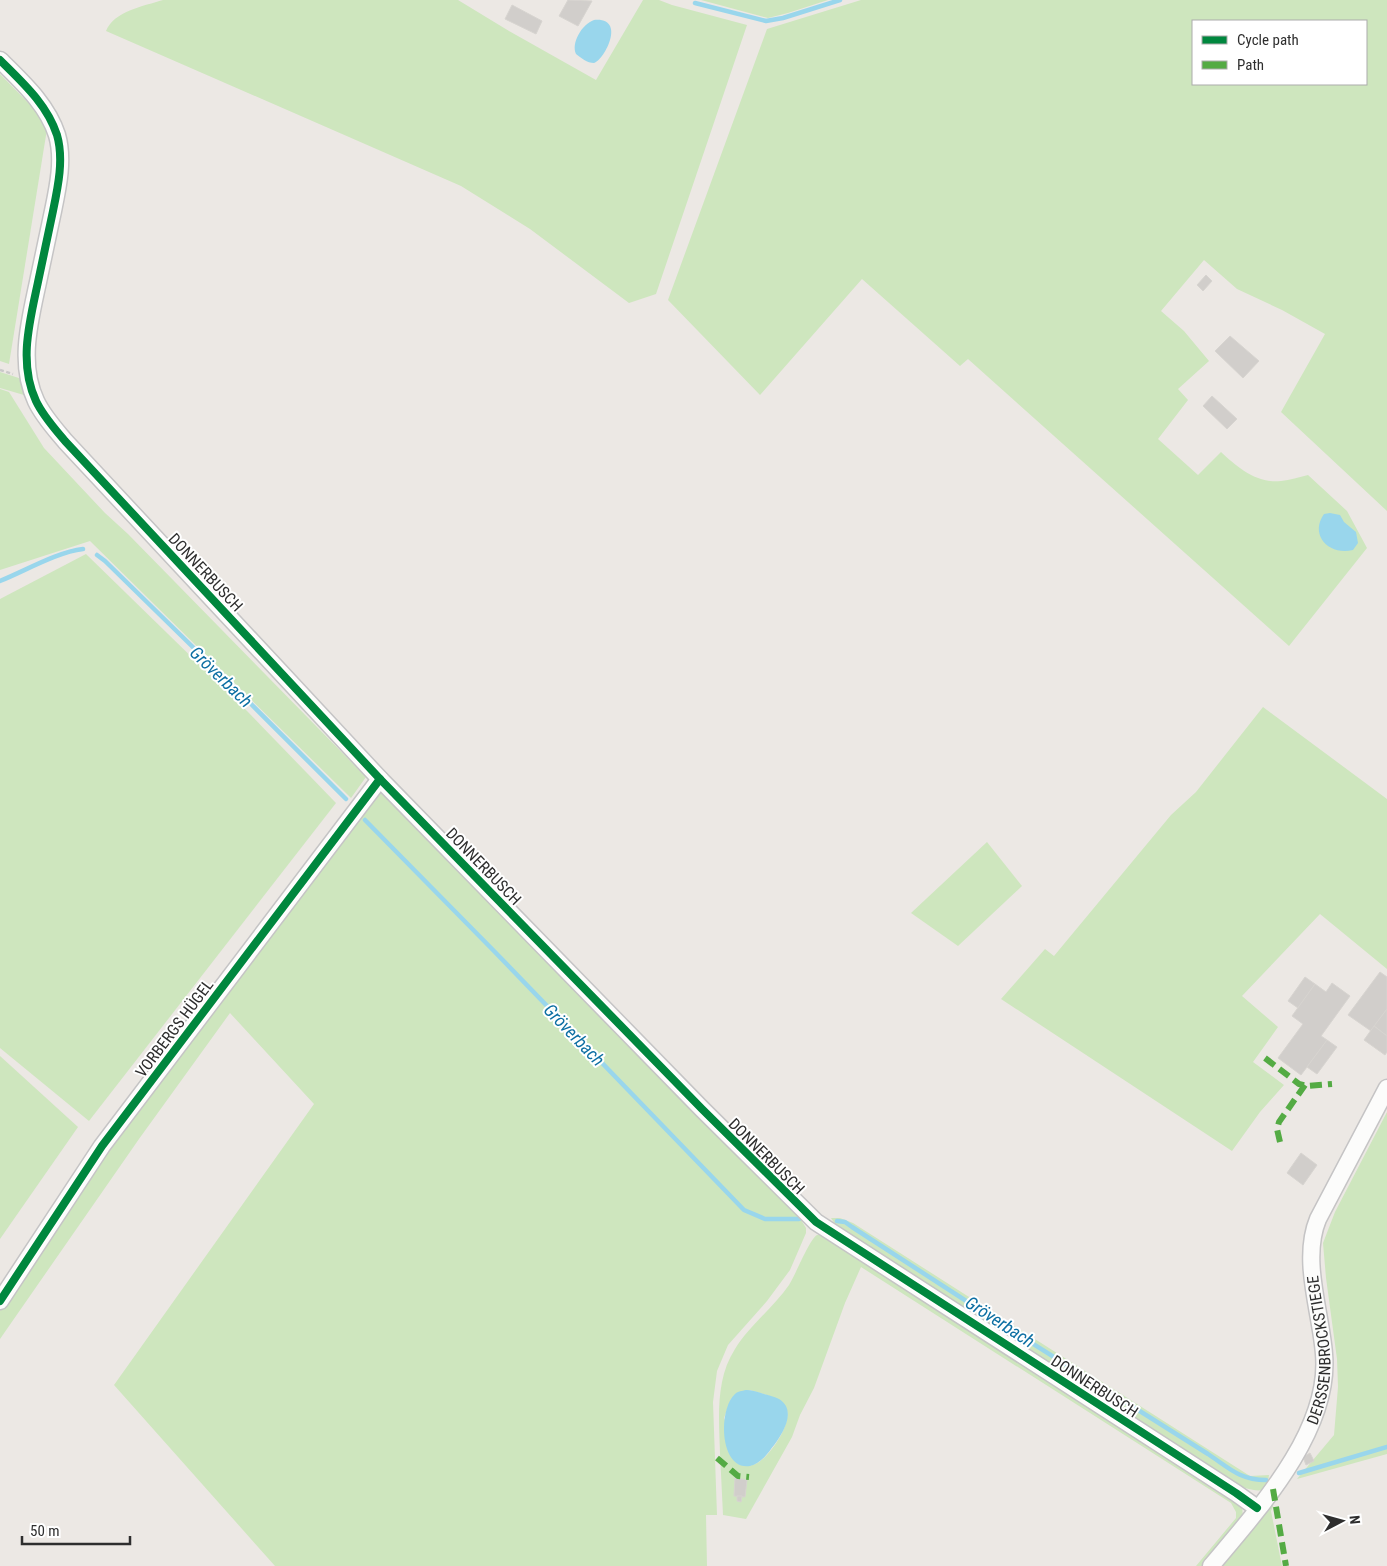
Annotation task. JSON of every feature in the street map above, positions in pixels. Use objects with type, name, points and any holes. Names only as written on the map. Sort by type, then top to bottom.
[{"type":"street","name":"DONNERBUSCH","points":[[0,60],[37,99],[57,136],[59,150],[56,196],[29,324],[27,350],[28,373],[37,402],[48,420],[65,441],[380,779],[702,1109],[816,1222],[1257,1508]]},
{"type":"street","name":"VORBERGS HÜGEL","points":[[0,1301],[102,1146],[380,779]]},
{"type":"street","name":"DERSSENBROCKSTIEGE","points":[[1210,1566],[1273,1489],[1296,1454],[1319,1403],[1325,1369],[1323,1340],[1312,1272],[1314,1231],[1318,1219],[1387,1088]]},
{"type":"green space","points":[[163,0],[458,0],[596,80],[643,0],[659,0],[747,25],[656,294],[629,303],[530,229],[461,186],[106,31],[110,24],[130,10]]},
{"type":"green space","points":[[701,0],[828,0],[768,18]]},
{"type":"green space","points":[[861,0],[1387,0],[1387,511],[1281,412],[1325,334],[1282,310],[1237,289],[1204,260],[1161,311],[1184,331],[1209,361],[1178,389],[1188,400],[1158,439],[1198,475],[1221,452],[1241,469],[1264,480],[1281,481],[1308,475],[1347,511],[1367,548],[1289,646],[968,359],[960,366],[862,279],[760,395],[668,300],[767,29]]},
{"type":"green space","points":[[0,74],[48,123],[9,364],[0,361]]},
{"type":"green space","points":[[0,372],[22,379],[24,395],[0,388]]},
{"type":"green space","points":[[0,389],[9,392],[44,448],[105,513],[128,534],[366,777],[351,798],[90,541],[0,570]]},
{"type":"green space","points":[[86,554],[247,711],[336,803],[89,1121],[0,1048],[0,599]]},
{"type":"green space","points":[[1263,707],[1387,799],[1387,969],[1320,914],[1242,996],[1278,1027],[1253,1062],[1284,1085],[1260,1112],[1232,1151],[1001,999],[1045,949],[1054,956],[1171,815],[1196,792]]},
{"type":"green space","points":[[380,790],[798,1215],[806,1228],[806,1233],[790,1270],[767,1301],[728,1345],[717,1371],[713,1402],[717,1515],[706,1515],[707,1566],[275,1566],[114,1385],[314,1104],[230,1013],[139,1139],[0,1339],[0,1307],[82,1183]]},
{"type":"green space","points":[[987,842],[1022,886],[958,946],[911,913]]},
{"type":"green space","points":[[0,1056],[78,1127],[0,1239]]},
{"type":"green space","points":[[1387,1112],[1387,1454],[1297,1479],[1334,1435],[1338,1387],[1337,1359],[1323,1243],[1335,1212]]},
{"type":"green space","points":[[831,1218],[840,1218],[853,1223],[1250,1476],[1269,1475],[1267,1485],[1262,1490],[1245,1488],[837,1227]]},
{"type":"green space","points":[[817,1235],[821,1235],[1242,1505],[1243,1519],[1206,1566],[1196,1566],[1236,1518],[1236,1512],[1231,1503],[861,1267],[845,1303],[814,1388],[800,1415],[792,1437],[746,1519],[723,1515],[719,1413],[724,1374],[735,1349],[789,1285]],"holes":[[[750,1390],[774,1398],[782,1403],[787,1412],[787,1420],[770,1452],[759,1462],[744,1466],[724,1418],[731,1399]]]},
{"type":"green space","points":[[1273,1502],[1271,1511],[1282,1566],[1216,1566]]},
{"type":"water","points":[[594,20],[604,21],[610,25],[611,32],[607,48],[598,61],[594,63],[582,59],[576,54],[575,45],[576,39],[585,25]]},
{"type":"water","points":[[1324,514],[1340,515],[1344,522],[1356,532],[1358,543],[1353,550],[1336,550],[1329,547],[1320,536],[1320,522]]},
{"type":"water","points":[[746,1390],[779,1399],[785,1404],[788,1417],[783,1432],[769,1452],[750,1466],[740,1465],[732,1459],[724,1438],[724,1425],[729,1402],[736,1393]]},
{"type":"building","points":[[568,0],[592,1],[578,26],[559,16]]},
{"type":"building","points":[[512,5],[542,21],[536,34],[505,19]]},
{"type":"building","points":[[1206,275],[1212,281],[1203,291],[1197,285]]},
{"type":"building","points":[[1230,336],[1259,361],[1243,378],[1215,351]]},
{"type":"building","points":[[1212,396],[1237,419],[1227,429],[1203,406]]},
{"type":"building","points":[[1380,972],[1387,977],[1387,1009],[1371,1031],[1348,1015]]},
{"type":"building","points":[[1305,977],[1315,984],[1298,1008],[1288,1001]]},
{"type":"building","points":[[1332,983],[1350,996],[1321,1036],[1327,1040],[1301,1075],[1278,1058],[1303,1024],[1292,1016],[1315,984],[1326,992]]},
{"type":"building","points":[[1387,1009],[1387,1036],[1374,1026]]},
{"type":"building","points":[[1374,1026],[1387,1036],[1387,1052],[1385,1055],[1364,1040]]},
{"type":"building","points":[[1327,1040],[1337,1047],[1317,1074],[1307,1067]]},
{"type":"building","points":[[1301,1153],[1317,1165],[1303,1185],[1287,1173]]},
{"type":"building","points":[[1310,1453],[1314,1461],[1306,1465],[1303,1457]]},
{"type":"building","points":[[735,1478],[747,1480],[745,1497],[734,1496]]},
{"type":"building","points":[[737,1496],[742,1496],[741,1502],[737,1501]]},
{"type":"waterway","points":[[695,3],[766,21],[783,18],[840,0]]},
{"type":"waterway","name":"Gröverbach","points":[[0,581],[52,558],[83,549]]},
{"type":"waterway","name":"Gröverbach","points":[[97,555],[346,799]]},
{"type":"waterway","name":"Gröverbach","points":[[365,820],[744,1210],[765,1219],[799,1219]]},
{"type":"waterway","name":"Gröverbach","points":[[837,1221],[845,1222],[1235,1472],[1249,1478],[1266,1480]]},
{"type":"waterway","name":"Gröverbach","points":[[1299,1473],[1387,1447]]},
{"type":"marked path","points":[[1265,1058],[1299,1084],[1308,1086],[1332,1084]]},
{"type":"marked path","points":[[1280,1142],[1277,1129],[1279,1122],[1305,1085]]},
{"type":"marked path","points":[[717,1458],[738,1476],[749,1477]]},
{"type":"marked path","points":[[1273,1489],[1286,1566]]},
{"type":"cycle path","points":[[0,60],[40,103],[53,124],[59,144],[58,183],[29,326],[27,357],[31,387],[36,401],[65,441],[380,779],[702,1109],[816,1222],[1257,1508]]},
{"type":"cycle path","points":[[0,1301],[102,1146],[380,779]]}]
